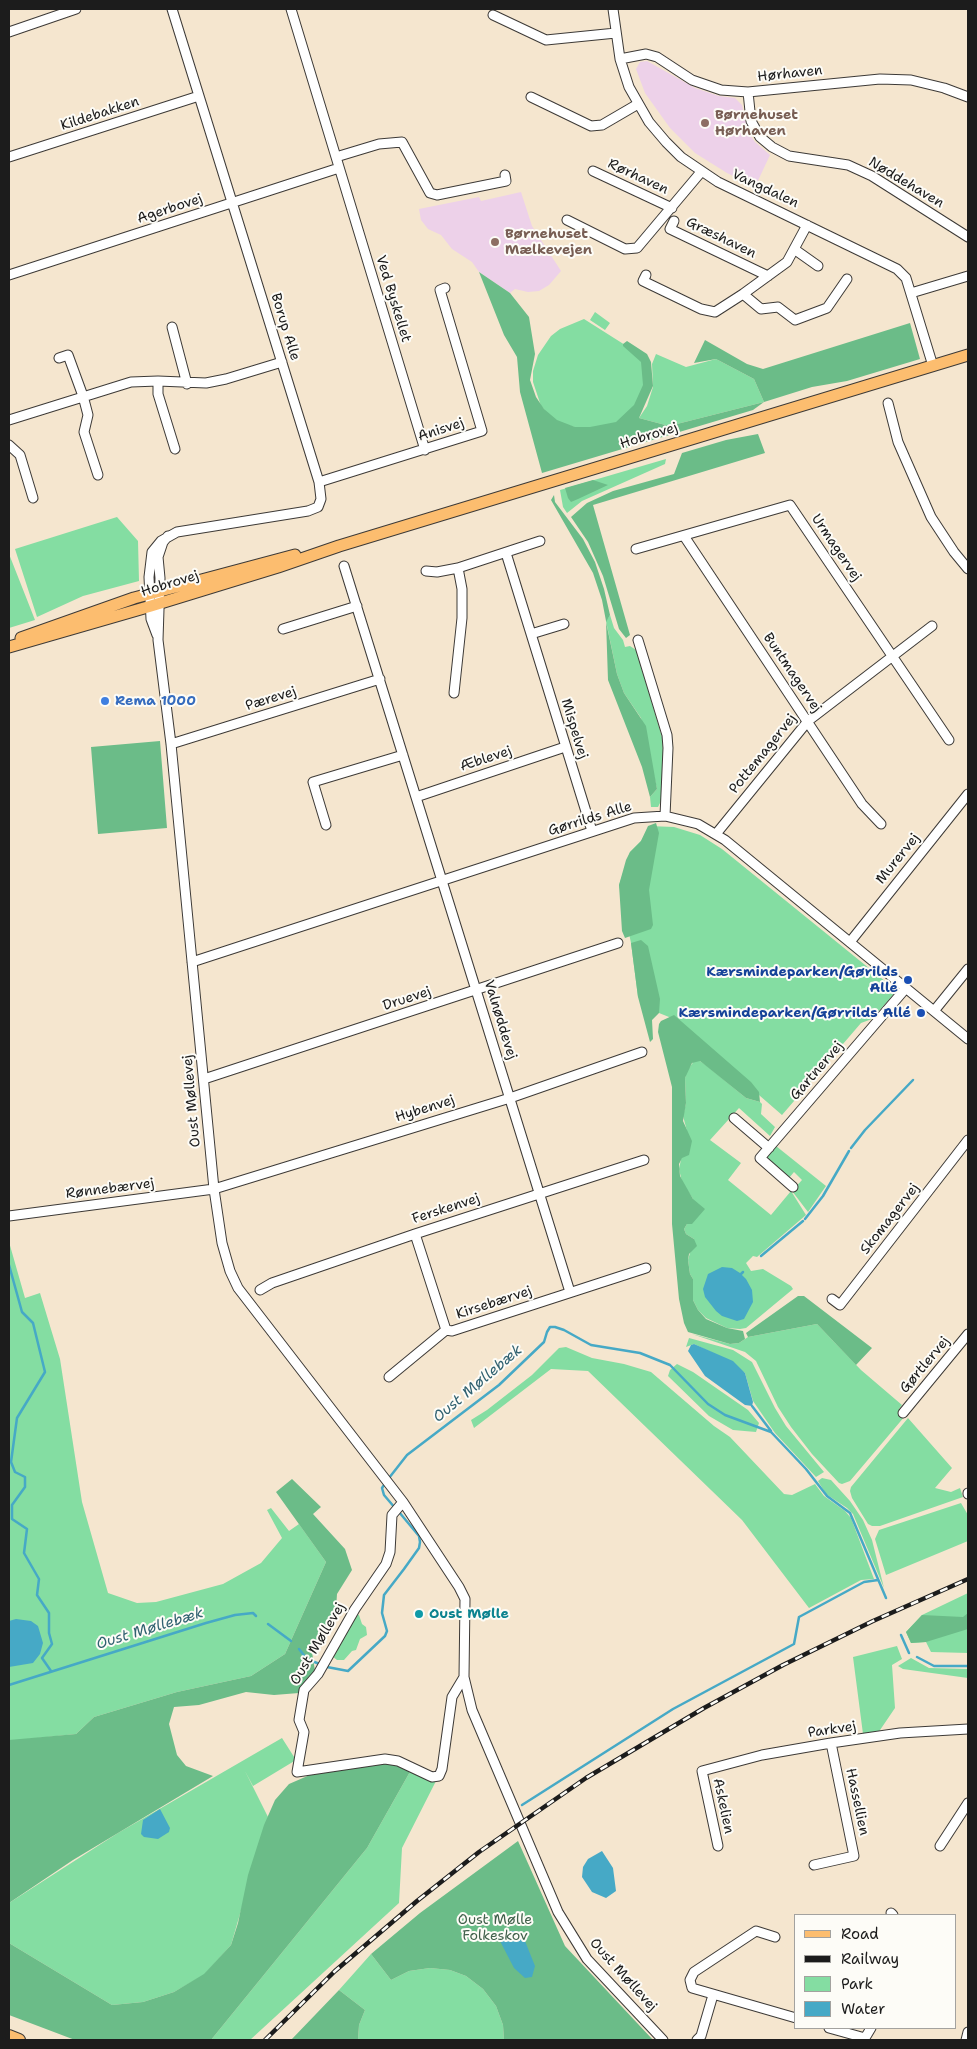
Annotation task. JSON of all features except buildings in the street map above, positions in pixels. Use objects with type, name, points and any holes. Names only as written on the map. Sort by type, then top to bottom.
[{"type":"highway","points":[[9,2036],[19,2040]]},
{"type":"main road","name":"Hobrovej","points":[[9,647],[155,605],[339,546],[968,356]]},
{"type":"main road","name":"Hobrovej","points":[[9,643],[155,592],[275,559],[339,546]]},
{"type":"street","points":[[9,32],[76,9]]},
{"type":"street","name":"Borup Alle","points":[[155,605],[158,557],[162,542],[168,536],[177,532],[290,515],[313,510],[320,503],[319,482],[172,9]]},
{"type":"street","name":"Ved Byskellet","points":[[290,9],[425,450]]},
{"type":"street","name":"Vangdalen","points":[[613,9],[620,59],[629,86],[649,122],[666,142],[680,157],[701,172],[897,269],[906,278],[933,366]]},
{"type":"street","points":[[493,15],[546,40],[616,33]]},
{"type":"street","name":"Hørhaven","points":[[620,59],[646,54],[657,57],[692,80],[720,90],[748,92],[880,79],[911,80],[944,88],[968,97]]},
{"type":"street","name":"Nøddehaven","points":[[748,92],[751,121],[760,138],[772,147],[789,156],[848,164],[872,176],[968,237]]},
{"type":"street","name":"Kildebakken","points":[[9,158],[199,96]]},
{"type":"street","points":[[531,97],[591,126],[602,125],[638,104]]},
{"type":"street","points":[[336,157],[379,144],[402,142],[430,193],[437,195],[506,181],[505,175]]},
{"type":"street","name":"Agerbovej","points":[[9,275],[339,168]]},
{"type":"street","name":"Rørhaven","points":[[593,171],[672,208]]},
{"type":"street","name":"Rørhaven","points":[[567,220],[625,249],[632,250],[642,245],[701,172]]},
{"type":"street","name":"Græshaven","points":[[674,221],[670,229],[768,276]]},
{"type":"street","points":[[646,275],[643,281],[701,309],[719,310],[787,262],[807,224]]},
{"type":"street","points":[[794,249],[818,266]]},
{"type":"street","points":[[911,293],[968,276]]},
{"type":"street","points":[[743,294],[761,309],[778,307],[795,320],[827,308],[847,279]]},
{"type":"street","name":"Anisvej","points":[[319,482],[482,431],[440,290],[445,288]]},
{"type":"street","points":[[172,327],[188,384]]},
{"type":"street","points":[[59,358],[68,355],[83,396],[88,415],[84,432],[98,475]]},
{"type":"street","points":[[9,420],[131,382],[206,383],[282,362]]},
{"type":"street","points":[[158,381],[158,394],[175,449]]},
{"type":"street","points":[[888,403],[898,442],[931,517],[954,552],[968,569]]},
{"type":"street","points":[[9,445],[20,455],[32,498]]},
{"type":"street","name":"Urmagervej","points":[[636,549],[790,505],[949,740]]},
{"type":"street","name":"Buntmagervej","points":[[684,536],[862,804],[881,824]]},
{"type":"street","points":[[426,571],[437,572],[458,568],[540,541]]},
{"type":"street","name":"Mispelvej","points":[[506,553],[592,831]]},
{"type":"street","name":"Valnøddevej","points":[[344,566],[570,1292]]},
{"type":"street","points":[[454,693],[462,618],[462,589],[458,568]]},
{"type":"street","name":"Oust Møllevej","points":[[155,605],[152,619],[158,640],[171,744],[214,1188],[222,1244],[230,1271],[238,1288],[403,1502],[459,1587],[465,1599],[464,1677],[472,1710],[558,1912],[587,1959],[663,2040]]},
{"type":"street","points":[[283,629],[357,606]]},
{"type":"street","points":[[531,634],[564,624]]},
{"type":"street","name":"Pottemagervej","points":[[716,834],[808,720],[932,626]]},
{"type":"street","points":[[638,640],[667,734],[666,816]]},
{"type":"street","name":"Pærevej","points":[[171,744],[380,679]]},
{"type":"street","name":"Æblevej","points":[[416,797],[565,747]]},
{"type":"street","points":[[326,825],[313,782],[403,755]]},
{"type":"street","name":"Murervej","points":[[850,942],[968,794]]},
{"type":"street","name":"Gørrilds Alle","points":[[192,962],[634,818],[666,816],[698,824],[716,834],[968,1039]]},
{"type":"street","name":"Druevej","points":[[204,1078],[618,944]]},
{"type":"street","points":[[934,1011],[968,969]]},
{"type":"street","name":"Gartnervej","points":[[769,1148],[906,988]]},
{"type":"street","name":"Hybenvej","points":[[214,1188],[510,1098],[642,1052]]},
{"type":"street","points":[[734,1118],[769,1148],[760,1158],[793,1187]]},
{"type":"street","name":"Skomagervej","points":[[832,1299],[840,1305],[968,1140]]},
{"type":"street","name":"Ferskenvej","points":[[260,1290],[272,1283],[415,1234],[644,1160]]},
{"type":"street","name":"Rønnebærvej","points":[[9,1216],[214,1188]]},
{"type":"street","name":"Kirsebærvej","points":[[415,1234],[446,1330],[452,1332],[646,1268]]},
{"type":"street","points":[[389,1377],[446,1330]]},
{"type":"street","name":"Gørtlervej","points":[[902,1413],[968,1334]]},
{"type":"street","name":"Oust Møllevej","points":[[403,1502],[392,1515],[390,1552],[386,1564],[355,1609],[326,1661],[318,1674],[309,1682],[302,1697],[299,1720],[304,1732],[297,1772],[385,1759],[398,1761],[432,1777],[439,1776],[442,1769],[452,1697],[464,1677]]},
{"type":"street","name":"Parkvej","points":[[702,1771],[762,1755],[831,1743],[900,1733],[968,1729]]},
{"type":"street","name":"Hassellien","points":[[814,1865],[854,1856],[831,1743]]},
{"type":"street","name":"Askelien","points":[[702,1771],[718,1846]]},
{"type":"street","points":[[940,1846],[968,1803]]},
{"type":"street","points":[[775,1936],[756,1932],[694,1972],[690,1980],[692,1988],[794,2017]]},
{"type":"street","points":[[697,2040],[701,2036],[713,1995]]},
{"type":"street","points":[[833,2029],[865,2038],[870,2029]]},
{"type":"street","points":[[966,2040],[968,2032]]},
{"type":"shaded area","name":"Børnehuset Hørhaven","points":[[647,61],[695,88],[719,96],[735,98],[742,105],[748,132],[755,142],[770,155],[755,187],[727,173],[695,153],[670,128],[645,93],[636,69],[640,62]]},
{"type":"shaded area","name":"Børnehuset Mælkevejen","points":[[521,192],[532,226],[561,271],[549,285],[539,291],[528,292],[515,289],[510,293],[479,272],[472,262],[452,249],[441,235],[428,229],[421,220],[419,209],[479,197],[481,201]]},
{"type":"green space","points":[[479,272],[510,293],[529,317],[535,354],[530,380],[536,397],[544,409],[557,420],[575,427],[590,427],[616,422],[634,405],[643,385],[641,362],[623,346],[627,341],[647,354],[651,362],[653,386],[639,418],[669,426],[764,402],[753,410],[542,473],[520,392],[517,357],[504,335]]},
{"type":"green space","points":[[595,312],[610,323],[605,330],[590,320]]},
{"type":"green space","points":[[584,319],[644,357],[647,381],[632,415],[594,433],[554,421],[541,406],[533,382],[533,371],[538,355],[551,336],[560,329]]},
{"type":"green space","points":[[910,323],[920,359],[847,381],[812,387],[764,402],[754,379],[716,359],[694,363],[705,340],[747,364],[763,369]]},
{"type":"green space","points":[[656,354],[686,367],[716,359],[754,379],[764,402],[669,426],[639,418],[647,406],[653,387],[652,364]]},
{"type":"green space","points":[[758,434],[765,453],[593,505],[630,635],[626,638],[619,629],[603,576],[588,542],[571,517],[587,503],[613,491],[674,474],[682,453],[726,440]]},
{"type":"green space","points":[[666,459],[665,464],[582,501],[567,513],[563,507],[560,490]]},
{"type":"green space","points":[[593,480],[608,485],[571,502],[565,488]]},
{"type":"green space","points":[[554,495],[555,502],[583,539],[595,562],[610,615],[606,622],[602,600],[593,573],[551,500]]},
{"type":"green space","points":[[117,517],[138,541],[139,581],[83,596],[37,617],[15,549]]},
{"type":"green space","points":[[9,554],[35,620],[9,628]]},
{"type":"green space","points":[[610,615],[614,628],[623,640],[625,647],[630,646],[636,650],[662,737],[661,801],[658,807],[651,807],[650,797],[657,789],[641,718],[624,693],[617,674],[606,621]]},
{"type":"green space","points":[[606,622],[617,674],[624,693],[646,726],[657,789],[650,797],[642,767],[608,680]]},
{"type":"green space","points":[[160,741],[167,828],[98,834],[91,747]]},
{"type":"green space","points":[[656,823],[659,833],[649,890],[653,925],[651,929],[625,938],[622,931],[619,885],[630,852],[641,841],[648,826]]},
{"type":"green space","points":[[649,826],[674,827],[700,835],[722,849],[891,986],[893,995],[872,1019],[861,1023],[782,1115],[669,1017],[659,1013],[638,997],[631,943],[619,885],[630,852],[641,841]]},
{"type":"green space","points":[[641,940],[648,946],[660,999],[659,1013],[652,1020],[653,1039],[650,1042],[638,997],[631,943]]},
{"type":"green space","points":[[674,1015],[751,1082],[759,1092],[760,1102],[746,1098],[700,1061],[692,1063],[685,1078],[686,1103],[683,1121],[692,1141],[689,1155],[682,1158],[679,1164],[680,1176],[693,1199],[705,1209],[692,1224],[687,1224],[684,1229],[686,1234],[694,1239],[697,1246],[689,1254],[688,1260],[690,1274],[693,1279],[693,1300],[698,1310],[706,1319],[727,1328],[743,1331],[745,1339],[739,1343],[730,1344],[688,1332],[679,1299],[672,1224],[672,1087],[658,1032],[661,1021]]},
{"type":"green space","points":[[694,1061],[700,1061],[746,1098],[760,1102],[762,1104],[761,1114],[775,1127],[770,1136],[739,1108],[710,1140],[741,1163],[728,1180],[771,1215],[791,1191],[806,1215],[757,1257],[753,1256],[746,1263],[751,1271],[763,1269],[793,1289],[746,1328],[727,1328],[706,1318],[698,1310],[693,1300],[693,1279],[690,1274],[688,1260],[694,1239],[686,1234],[684,1229],[693,1199],[682,1182],[679,1169],[687,1131],[683,1116],[686,1103],[685,1078],[687,1071]]},
{"type":"green space","points":[[776,1146],[826,1186],[808,1212],[792,1191],[802,1180],[794,1172],[789,1178],[765,1158]]},
{"type":"green space","points":[[9,1242],[25,1298],[40,1293],[60,1359],[82,1502],[108,1593],[137,1603],[156,1602],[223,1584],[261,1563],[282,1538],[267,1510],[271,1508],[289,1531],[299,1524],[326,1562],[285,1654],[251,1676],[177,1692],[94,1717],[76,1734],[9,1741]]},
{"type":"green space","points":[[798,1296],[804,1296],[872,1348],[856,1365],[817,1324],[748,1337],[746,1333]]},
{"type":"green space","points":[[817,1324],[861,1370],[902,1405],[899,1409],[905,1416],[850,1481],[842,1484],[812,1454],[791,1427],[778,1407],[756,1361],[745,1352],[692,1334],[730,1344],[739,1343],[748,1337]]},
{"type":"green space","points":[[689,1338],[733,1350],[752,1362],[786,1426],[824,1472],[816,1477],[775,1433],[753,1401],[745,1373],[713,1353],[694,1344],[686,1347]]},
{"type":"green space","points":[[566,1347],[592,1358],[624,1364],[651,1372],[714,1426],[730,1437],[784,1494],[792,1495],[815,1484],[824,1496],[845,1511],[851,1518],[874,1579],[861,1580],[809,1608],[742,1520],[588,1371],[551,1369],[474,1428],[471,1420],[532,1375],[559,1348]]},
{"type":"green space","points":[[677,1364],[693,1372],[748,1410],[759,1423],[756,1432],[733,1430],[709,1416],[668,1376],[670,1370]]},
{"type":"green space","points":[[908,1418],[952,1468],[935,1488],[951,1492],[960,1488],[963,1497],[880,1526],[872,1526],[868,1524],[852,1498],[851,1487]]},
{"type":"green space","points":[[822,1478],[831,1480],[850,1501],[863,1520],[872,1540],[884,1588],[853,1514],[826,1494],[818,1481]]},
{"type":"green space","points":[[292,1479],[321,1507],[313,1514],[345,1549],[352,1570],[337,1594],[336,1609],[312,1652],[315,1671],[299,1693],[274,1695],[246,1692],[199,1705],[174,1707],[169,1724],[177,1755],[186,1766],[213,1776],[73,1860],[9,1903],[9,1740],[76,1734],[94,1717],[177,1692],[251,1676],[285,1654],[326,1562],[276,1492]]},
{"type":"green space","points":[[961,1503],[968,1515],[968,1541],[886,1575],[875,1539],[879,1530]]},
{"type":"green space","points":[[968,1593],[968,1653],[931,1652],[926,1642],[911,1643],[906,1632],[922,1615]]},
{"type":"green space","points":[[356,1613],[359,1615],[362,1624],[366,1627],[367,1635],[360,1639],[356,1650],[352,1651],[344,1660],[337,1660],[332,1656]]},
{"type":"green space","points":[[968,1613],[968,1629],[926,1642],[911,1643],[906,1632],[922,1615],[963,1617]]},
{"type":"green space","points":[[897,1646],[902,1659],[892,1665],[895,1708],[878,1733],[863,1734],[853,1657]]},
{"type":"green space","points":[[911,1658],[929,1668],[968,1669],[968,1678],[903,1669],[898,1666]]},
{"type":"green space","points":[[282,1738],[296,1760],[253,1786],[245,1771],[268,1817],[231,1945],[204,1975],[174,1992],[143,2002],[112,2005],[9,1943],[9,1903],[118,1833]]},
{"type":"green space","points":[[378,1761],[394,1762],[411,1770],[367,1848],[211,2040],[75,2040],[9,2015],[9,1943],[112,2005],[143,2002],[174,1992],[204,1974],[231,1945],[238,1923],[248,1875],[264,1825],[275,1800],[289,1784],[319,1771]]},
{"type":"green space","points":[[411,1770],[436,1781],[402,1848],[399,1903],[250,2040],[211,2040],[367,1848]]},
{"type":"green space","name":"Oust Mølle Folkeskov","points":[[518,1841],[565,1946],[653,2040],[504,2040],[503,2025],[496,2006],[483,1989],[466,1976],[450,1970],[430,1968],[409,1971],[391,1980],[371,1954],[420,1913]]},
{"type":"green space","points":[[371,1954],[391,1980],[409,1971],[430,1968],[450,1970],[466,1976],[483,1989],[496,2006],[503,2025],[504,2040],[358,2040],[359,2025],[365,2010],[339,1990]]},
{"type":"green space","points":[[339,1990],[365,2010],[359,2025],[358,2040],[291,2040]]},
{"type":"water","points":[[722,1267],[732,1268],[740,1273],[752,1290],[753,1302],[744,1319],[737,1321],[722,1316],[705,1297],[703,1289],[708,1274]]},
{"type":"water","points":[[694,1344],[733,1361],[745,1373],[753,1402],[752,1406],[745,1405],[705,1376],[688,1351],[691,1345]]},
{"type":"water","points":[[16,1619],[31,1621],[38,1626],[43,1643],[40,1654],[33,1663],[9,1667],[9,1621]]},
{"type":"water","points":[[160,1809],[170,1828],[169,1832],[158,1839],[144,1837],[141,1834],[143,1820]]},
{"type":"water","points":[[602,1851],[613,1868],[616,1891],[606,1898],[592,1892],[582,1877],[583,1867],[588,1859]]},
{"type":"water","points":[[507,1931],[516,1931],[525,1941],[535,1966],[532,1977],[525,1978],[514,1968],[500,1941],[502,1935]]},
{"type":"waterway","points":[[851,1148],[865,1130],[913,1080]]},
{"type":"waterway","points":[[805,1219],[823,1196],[849,1151]]},
{"type":"waterway","points":[[761,1256],[803,1221]]},
{"type":"waterway","points":[[9,1265],[22,1312],[33,1323],[45,1372],[17,1418],[11,1462],[15,1472],[25,1477],[25,1487],[12,1505],[12,1519],[27,1529],[24,1553],[39,1579],[37,1595],[49,1613],[49,1633],[52,1644],[42,1658],[51,1671]]},
{"type":"waterway","name":"Oust Møllebæk","points":[[389,1478],[407,1455],[499,1385],[544,1342],[550,1327],[555,1327],[591,1345],[640,1353],[670,1365],[708,1404],[725,1415],[771,1432],[806,1469],[827,1496],[850,1513],[886,1598]]},
{"type":"waterway","points":[[752,1406],[771,1431]]},
{"type":"waterway","name":"Oust Møllebæk","points":[[384,1485],[382,1488],[384,1495],[395,1508]]},
{"type":"waterway","name":"Oust Møllebæk","points":[[299,1649],[307,1659],[327,1667],[348,1671],[385,1636],[387,1631],[382,1613],[384,1595],[419,1548],[420,1542],[419,1536],[399,1512]]},
{"type":"waterway","points":[[522,1805],[673,1709],[794,1644],[799,1617],[864,1582],[878,1580]]},
{"type":"waterway","name":"Oust Møllebæk","points":[[9,1685],[206,1623],[235,1615],[253,1613],[256,1616]]},
{"type":"waterway","name":"Oust Møllebæk","points":[[268,1624],[291,1641]]},
{"type":"waterway","name":"Oust Møllebæk","points":[[901,1635],[909,1653]]},
{"type":"waterway","name":"Oust Møllebæk","points":[[917,1657],[934,1666],[968,1666]]},
{"type":"railway","points":[[265,2040],[335,1971],[417,1901],[479,1852],[586,1778],[704,1708],[783,1665],[873,1621],[968,1579]]},
{"type":"place","name":"Børnehuset Hørhaven","points":[[705,123]]},
{"type":"place","name":"Børnehuset Mælkevejen","points":[[495,242]]},
{"type":"place","name":"Rema 1000","points":[[105,701]]},
{"type":"place","name":"Kærsmindeparken/Gørilds Allé","points":[[908,980]]},
{"type":"place","name":"Kærsmindeparken/Gørrilds Allé","points":[[921,1013]]},
{"type":"place","name":"Oust Mølle","points":[[419,1614]]}]
